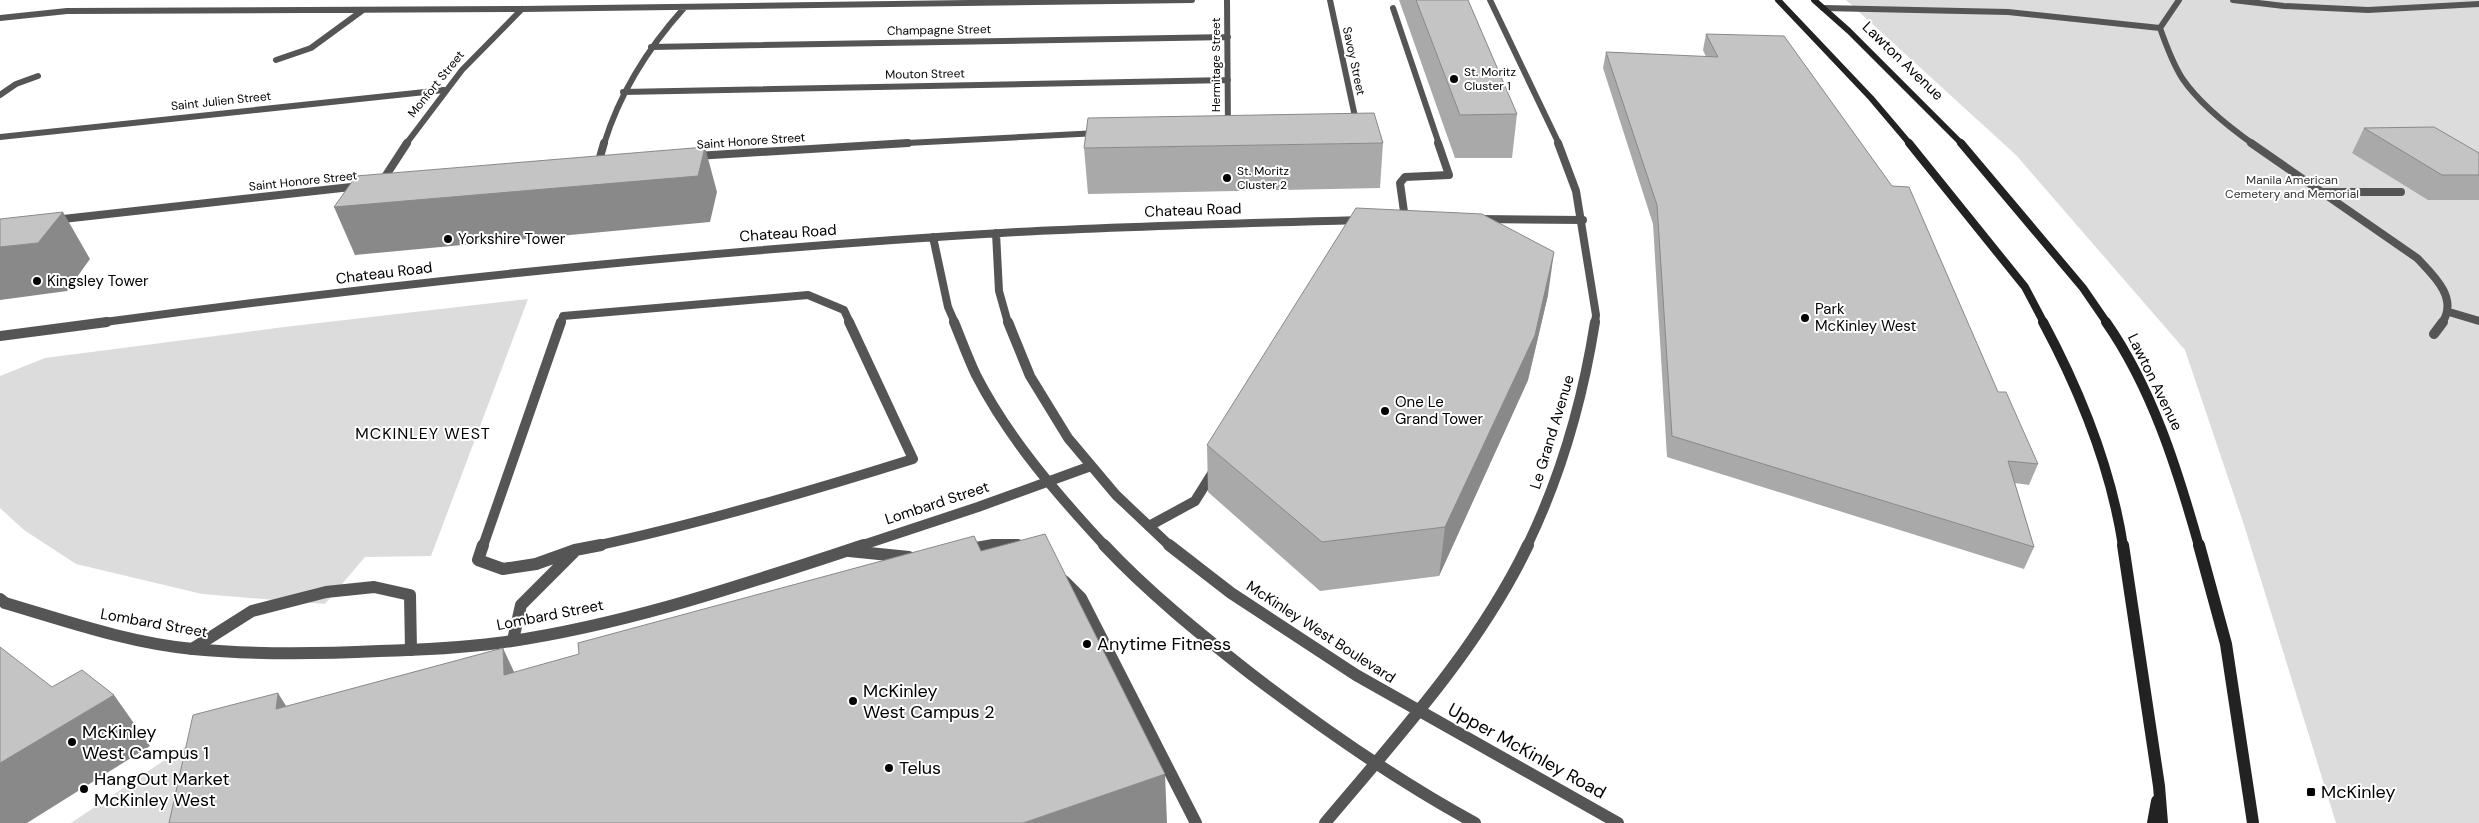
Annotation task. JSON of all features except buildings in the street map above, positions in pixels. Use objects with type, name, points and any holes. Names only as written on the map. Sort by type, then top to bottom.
[{"type":"main road","points":[[1778,0],[1871,98],[1950,192],[2025,287],[2056,346],[2088,419],[2118,512],[2159,786],[2162,823]]},
{"type":"main road","name":"Lawton Avenue","points":[[1814,0],[1959,140],[2083,288],[2127,352],[2164,432],[2192,521],[2226,644],[2253,823]]},
{"type":"main road","points":[[2153,823],[2159,786]]},
{"type":"street","points":[[0,18],[67,11],[522,10],[1192,0]]},
{"type":"street","name":"Hermitage Street","points":[[1226,0],[1228,129]]},
{"type":"street","name":"Savoy Street","points":[[1330,0],[1357,126],[1347,127]]},
{"type":"street","name":"Le Grand Avenue","points":[[1324,823],[1454,668],[1510,582],[1548,502],[1571,433],[1587,371],[1596,315],[1586,265],[1582,220],[1566,159],[1490,0]]},
{"type":"street","points":[[2160,28],[2179,0]]},
{"type":"street","points":[[2233,0],[2284,6],[2368,10],[2479,4]]},
{"type":"street","points":[[598,164],[608,126],[623,92],[651,47],[684,8]]},
{"type":"street","points":[[1394,8],[1449,175],[1405,177],[1400,183],[1401,219],[1415,219]]},
{"type":"street","points":[[1823,8],[2008,12],[2160,28]]},
{"type":"street","points":[[276,60],[311,48],[363,10]]},
{"type":"street","name":"Monfort Street","points":[[381,183],[412,133],[444,90],[469,61],[522,10]]},
{"type":"street","points":[[2160,28],[2169,54],[2183,79],[2206,104],[2243,137],[2417,258],[2440,282],[2448,303],[2448,312],[2434,334]]},
{"type":"street","name":"Champagne Street","points":[[651,47],[1228,37]]},
{"type":"street","points":[[0,94],[16,84],[38,76]]},
{"type":"street","name":"Mouton Street","points":[[623,92],[1228,80]]},
{"type":"street","name":"Saint Julien Street","points":[[0,136],[444,90]]},
{"type":"street","points":[[1218,129],[1238,129]]},
{"type":"street","name":"Saint Honore Street","points":[[685,157],[1104,133]]},
{"type":"street","points":[[588,164],[607,163]]},
{"type":"street","name":"Saint Honore Street","points":[[47,221],[390,182]]},
{"type":"street","points":[[2320,192],[2401,192]]},
{"type":"street","points":[[1470,219],[1582,220]]},
{"type":"street","name":"Chateau Road","points":[[0,336],[287,298],[520,271],[713,253],[933,237],[1134,226],[1369,220],[1354,230]]},
{"type":"street","name":"McKinley West Boulevard","points":[[996,233],[996,262],[1003,308],[1020,357],[1049,410],[1091,466],[1149,526],[1195,566],[1264,618],[1346,670],[1419,711]]},
{"type":"street","points":[[933,237],[937,266],[955,331],[991,402],[1047,482],[1095,537],[1169,607],[1226,656],[1311,719],[1374,762],[1428,798],[1475,823]]},
{"type":"street","points":[[513,640],[521,604],[575,550],[675,528],[787,498],[913,459],[844,310],[808,295],[563,316],[478,560],[503,568],[536,564],[575,550]]},
{"type":"street","points":[[2448,312],[2479,321]]},
{"type":"street","points":[[1149,526],[1194,501],[1223,457]]},
{"type":"street","name":"Lombard Street","points":[[0,599],[5,603],[106,633],[192,649],[283,654],[411,650],[513,640],[595,624],[720,592],[1091,466]]},
{"type":"street","points":[[956,552],[1015,544],[1032,550]]},
{"type":"street","points":[[843,551],[919,558]]},
{"type":"street","points":[[1053,571],[1081,598],[1196,823]]},
{"type":"street","points":[[192,649],[252,611],[326,592],[374,587],[410,595],[412,614],[411,650]]},
{"type":"street","name":"Upper McKinley Road","points":[[1419,711],[1474,745],[1618,823]]},
{"type":"green space","name":"Manila American Cemetery and Memorial","points":[[1846,0],[2479,0],[2479,823],[2336,823],[2244,525],[2185,350],[2016,155]]},
{"type":"green space","points":[[528,299],[431,556],[365,557],[325,604],[202,594],[76,564],[24,530],[0,508],[0,376],[45,358],[284,327]]},
{"type":"green space","points":[[202,735],[179,823],[71,823]]},
{"type":"place","name":"St. Moritz Cluster 1","points":[[1454,79]]},
{"type":"place","name":"St. Moritz Cluster 2","points":[[1227,178]]},
{"type":"place","name":"Yorkshire Tower","points":[[448,239]]},
{"type":"place","name":"Kingsley Tower","points":[[37,281]]},
{"type":"place","name":"Park McKinley West","points":[[1805,318]]},
{"type":"place","name":"One Le Grand Tower","points":[[1385,411]]},
{"type":"place","name":"Anytime Fitness","points":[[1087,644]]},
{"type":"place","name":"McKinley West Campus 2","points":[[853,701]]},
{"type":"place","name":"McKinley West Campus 1","points":[[72,742]]},
{"type":"place","name":"Telus","points":[[889,768]]},
{"type":"place","name":"HangOut Market McKinley West","points":[[84,789]]},
{"type":"place","name":"McKinley","points":[[2311,792]]},
{"type":"district","name":"MCKINLEY WEST","points":[[423,433]]}]
